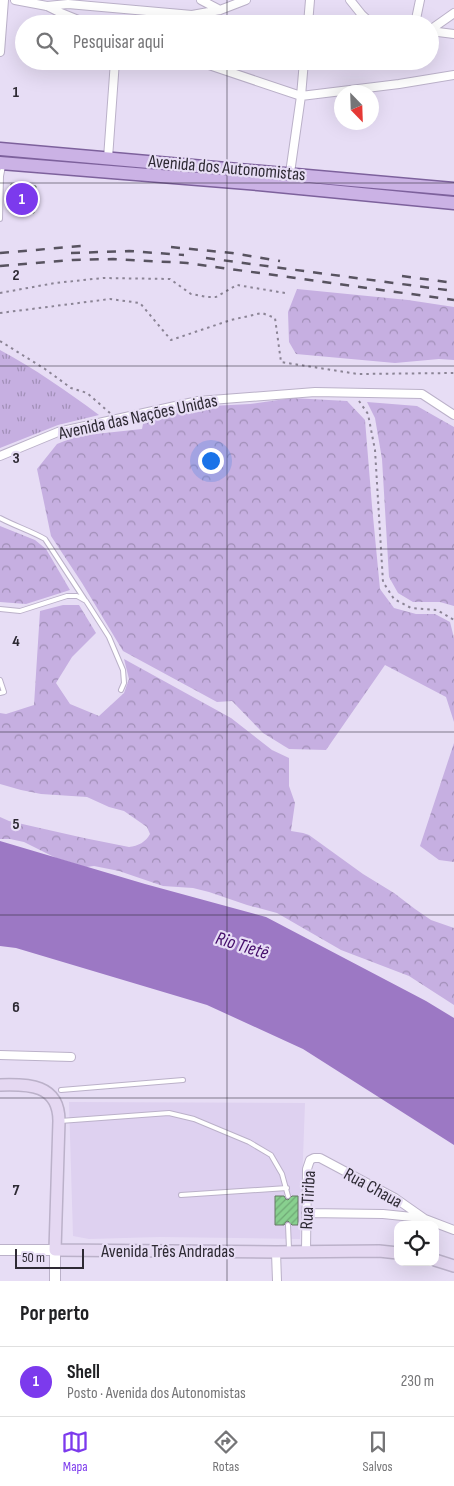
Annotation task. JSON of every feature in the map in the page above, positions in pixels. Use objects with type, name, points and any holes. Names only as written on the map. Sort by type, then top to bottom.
[{"type":"main road","name":"Avenida dos Autonomistas","points":[[0,149],[290,173],[454,189]]},
{"type":"main road","name":"Avenida dos Autonomistas","points":[[2,163],[454,202]]},
{"type":"main road","points":[[0,1085],[25,1084],[37,1087],[45,1091],[56,1105],[59,1122],[55,1250]]},
{"type":"main road","name":"Avenida Três Andradas","points":[[55,1250],[394,1253]]},
{"type":"main road","points":[[439,1261],[454,1266]]},
{"type":"street","points":[[0,52],[4,0]]},
{"type":"street","points":[[16,0],[47,6],[68,4],[192,15],[220,10],[246,0]]},
{"type":"street","points":[[201,0],[220,10]]},
{"type":"street","points":[[309,15],[310,0]]},
{"type":"street","points":[[350,0],[362,15]]},
{"type":"street","points":[[417,15],[420,0]]},
{"type":"street","points":[[47,6],[64,15]]},
{"type":"street","points":[[439,24],[454,13]]},
{"type":"street","points":[[439,32],[454,34]]},
{"type":"street","points":[[108,158],[114,70]]},
{"type":"street","points":[[224,70],[301,96],[454,75]]},
{"type":"street","points":[[295,188],[290,173],[303,70]]},
{"type":"street","name":"Avenida das Nações Unidas","points":[[0,456],[58,432],[198,402],[315,392],[422,394],[454,415]]},
{"type":"street","points":[[0,1055],[71,1057]]},
{"type":"street","name":"Rua Tiriba","points":[[306,1251],[307,1169],[310,1160],[320,1158]]},
{"type":"street","name":"Rua Chaua","points":[[320,1158],[395,1198],[425,1219]]},
{"type":"street","name":"Rua Chaua","points":[[306,1213],[383,1214],[425,1219],[454,1230]]},
{"type":"street","name":"Avenida Três Andradas","points":[[0,1250],[55,1250]]},
{"type":"street","points":[[55,1250],[55,1281]]},
{"type":"street","points":[[276,1252],[277,1281]]},
{"type":"lane","points":[[0,218],[2,163]]},
{"type":"lane","points":[[0,518],[45,539],[109,638],[123,670],[124,683],[121,690]]},
{"type":"lane","points":[[0,609],[20,611],[68,596],[76,596],[86,601]]},
{"type":"lane","points":[[0,680],[4,692],[0,693]]},
{"type":"lane","points":[[61,1090],[183,1080]]},
{"type":"lane","points":[[59,1122],[169,1113],[194,1118],[249,1142],[271,1155],[282,1174],[288,1196]]},
{"type":"lane","points":[[181,1195],[287,1188]]},
{"type":"lane","points":[[288,1225],[288,1252]]},
{"type":"path","points":[[0,293],[56,283],[103,278],[170,279],[191,294],[207,297],[216,297],[237,285],[285,293]]},
{"type":"path","points":[[0,312],[110,299],[140,303],[171,340],[231,320],[262,313],[275,318],[281,362],[358,374],[454,373]]},
{"type":"path","points":[[0,341],[71,388],[87,393],[118,419]]},
{"type":"path","points":[[354,393],[368,414],[374,450],[383,582],[394,599],[411,608],[437,610],[454,620]]},
{"type":"shaded area","points":[[69,1102],[305,1103],[300,1239],[160,1237],[89,1239],[73,1236]]},
{"type":"green space","points":[[297,289],[408,300],[454,307],[454,360],[439,359],[395,363],[296,354],[289,342],[288,312]]},
{"type":"green space","points":[[0,350],[51,381],[99,415],[58,425],[0,448]]},
{"type":"green space","points":[[292,398],[347,401],[365,420],[380,589],[394,608],[416,614],[435,614],[450,622],[454,638],[454,722],[446,697],[385,665],[326,750],[289,749],[263,733],[232,701],[217,702],[123,651],[51,536],[37,469],[57,444],[77,436],[142,429],[144,419],[192,407],[250,404]]},
{"type":"green space","points":[[367,402],[417,406],[454,427],[454,606],[440,602],[413,602],[398,593],[389,577],[382,459],[375,418]]},
{"type":"green space","points":[[0,526],[35,540],[46,549],[70,590],[26,604],[0,602]]},
{"type":"green space","points":[[63,605],[79,605],[96,633],[72,657],[56,683],[70,704],[99,716],[124,693],[129,679],[124,659],[231,718],[272,750],[289,758],[289,786],[295,803],[291,831],[309,835],[431,920],[454,928],[454,1005],[409,976],[341,950],[277,913],[193,888],[163,886],[119,871],[94,866],[86,867],[56,858],[24,842],[0,839],[0,817],[9,821],[129,847],[141,843],[150,834],[147,827],[124,811],[109,807],[87,797],[41,794],[0,784],[0,713],[6,714],[34,705],[40,611]]},
{"type":"green space","points":[[454,743],[454,862],[439,860],[420,846]]},
{"type":"water","name":"Rio Tietê","points":[[0,841],[145,884],[266,917],[426,1001],[454,1018],[454,1145],[303,1049],[207,1005],[16,948],[0,946]]},
{"type":"building","points":[[11,184],[36,186],[34,213],[9,211]]},
{"type":"building","points":[[275,1196],[284,1196],[288,1200],[292,1196],[298,1196],[298,1225],[292,1225],[288,1221],[284,1225],[275,1225]]},
{"type":"railway","points":[[0,253],[81,246]]},
{"type":"railway","points":[[171,247],[232,253],[280,261]]},
{"type":"railway","points":[[71,253],[129,251],[184,255]]},
{"type":"railway","points":[[206,258],[454,291]]},
{"type":"railway","points":[[0,266],[113,259],[187,263],[454,300]]},
{"type":"railway","points":[[402,276],[454,283]]},
{"type":"place","name":"Shell","points":[[22,199]]}]
